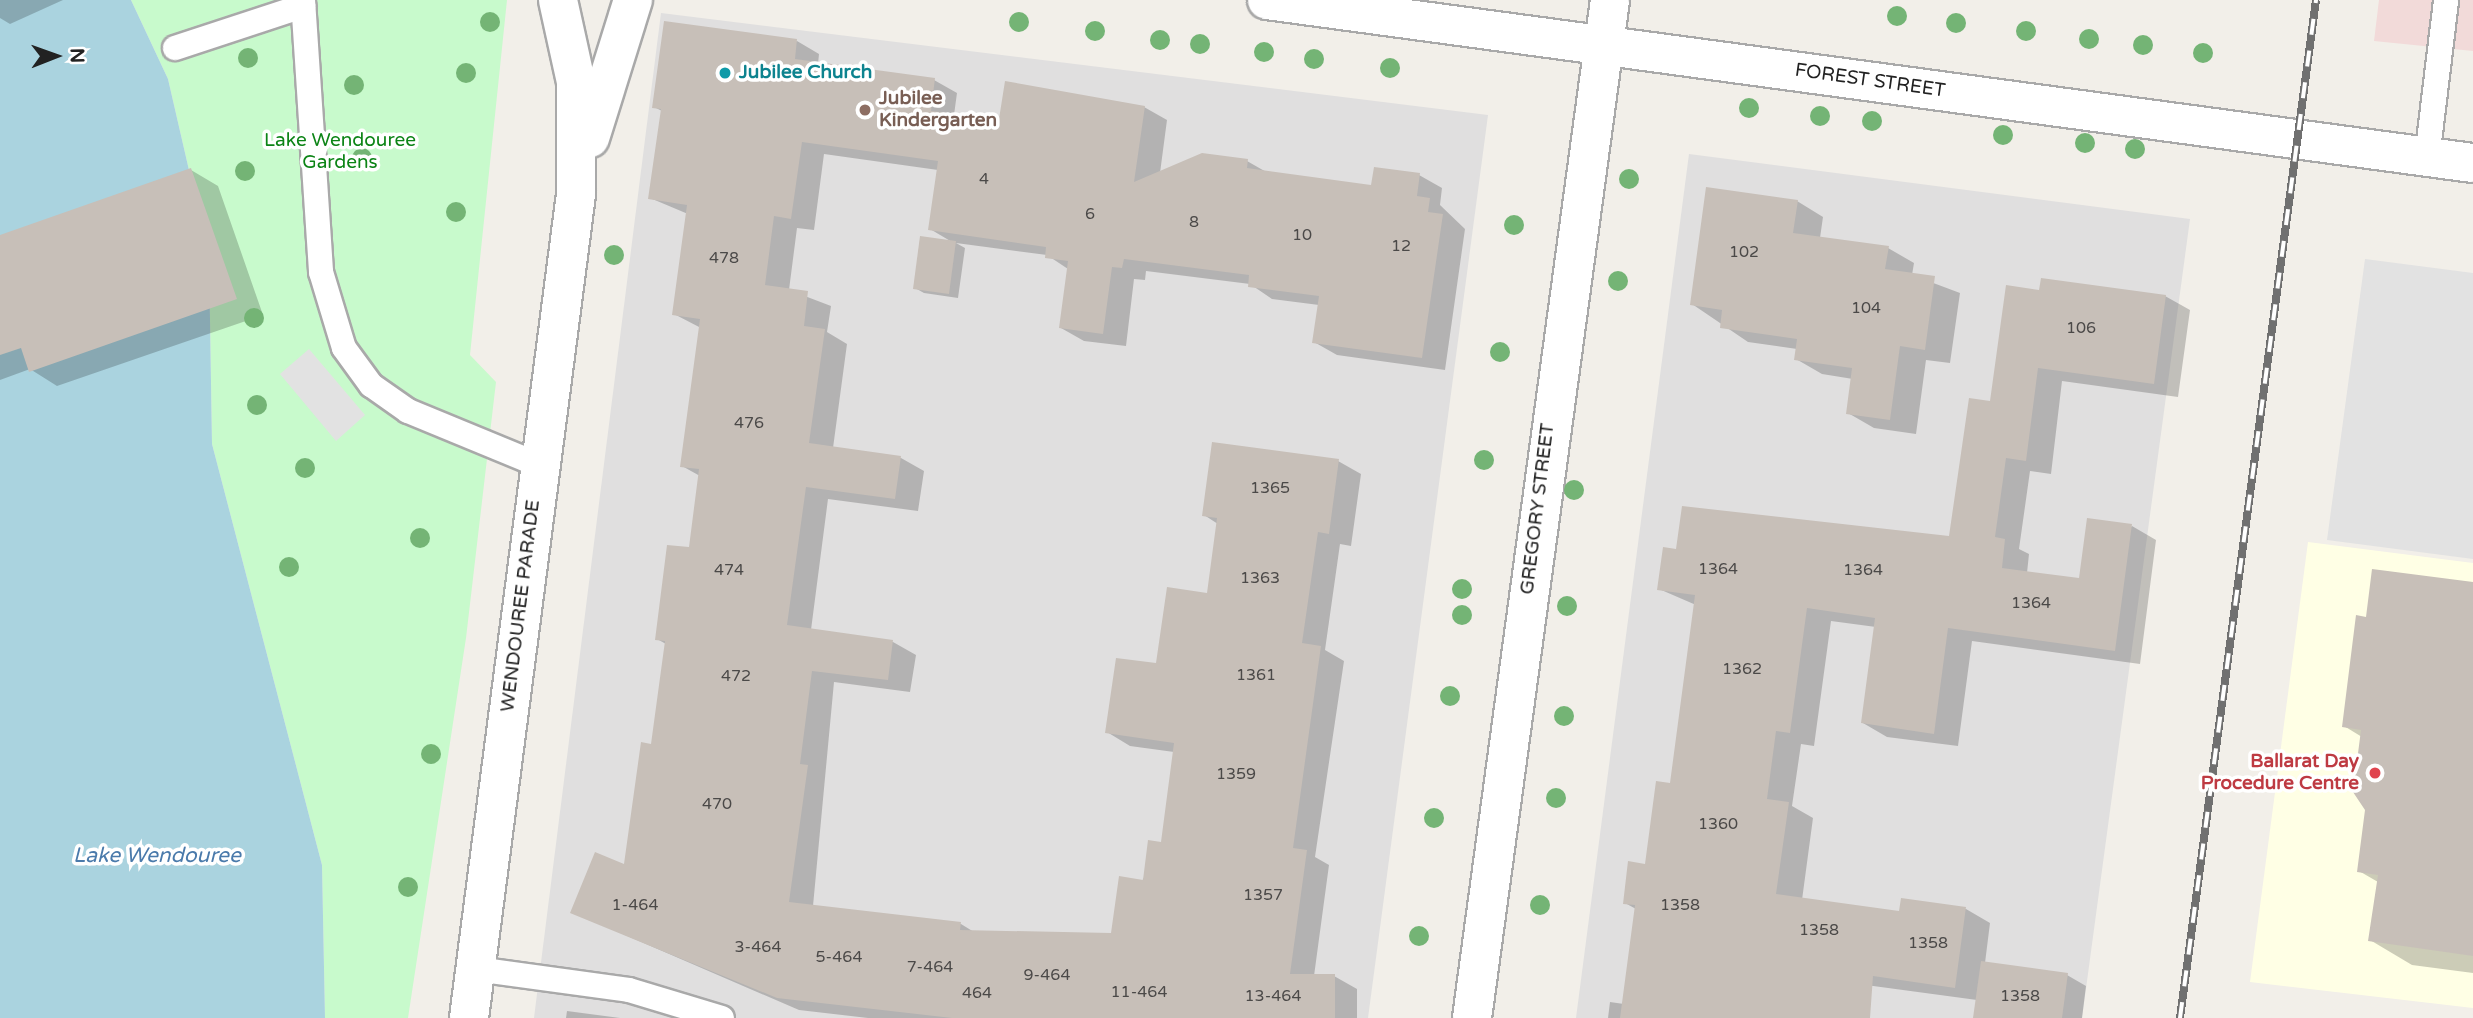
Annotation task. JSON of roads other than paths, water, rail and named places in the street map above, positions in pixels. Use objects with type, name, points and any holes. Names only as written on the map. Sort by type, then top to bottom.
[{"type":"street","name":"WENDOUREE PARADE","points":[[469,1018],[576,194],[576,82],[558,0]]},
{"type":"street","name":"WENDOUREE PARADE","points":[[576,194],[633,0]]},
{"type":"street","name":"FOREST STREET","points":[[1267,0],[2473,163]]},
{"type":"street","name":"GREGORY STREET","points":[[1472,1018],[1609,0]]},
{"type":"lane","points":[[2427,158],[2446,0]]},
{"type":"lane","points":[[175,48],[303,3],[321,272],[344,348],[371,384],[397,405],[539,465]]},
{"type":"lane","points":[[476,969],[629,990],[722,1018]]},
{"type":"water","name":"Lake Wendouree","points":[[0,0],[131,0],[168,79],[209,257],[212,444],[322,865],[325,1018],[0,1018]]},
{"type":"railway","points":[[2180,1018],[2316,0]]},
{"type":"place","name":"Jubilee Church","points":[[725,73]]},
{"type":"place","name":"Jubilee Kindergarten","points":[[865,110]]},
{"type":"place","name":"Ballarat Day Procedure Centre","points":[[2375,773]]},
{"type":"park label","name":"Lake Wendouree Gardens","points":[[340,152]]}]
